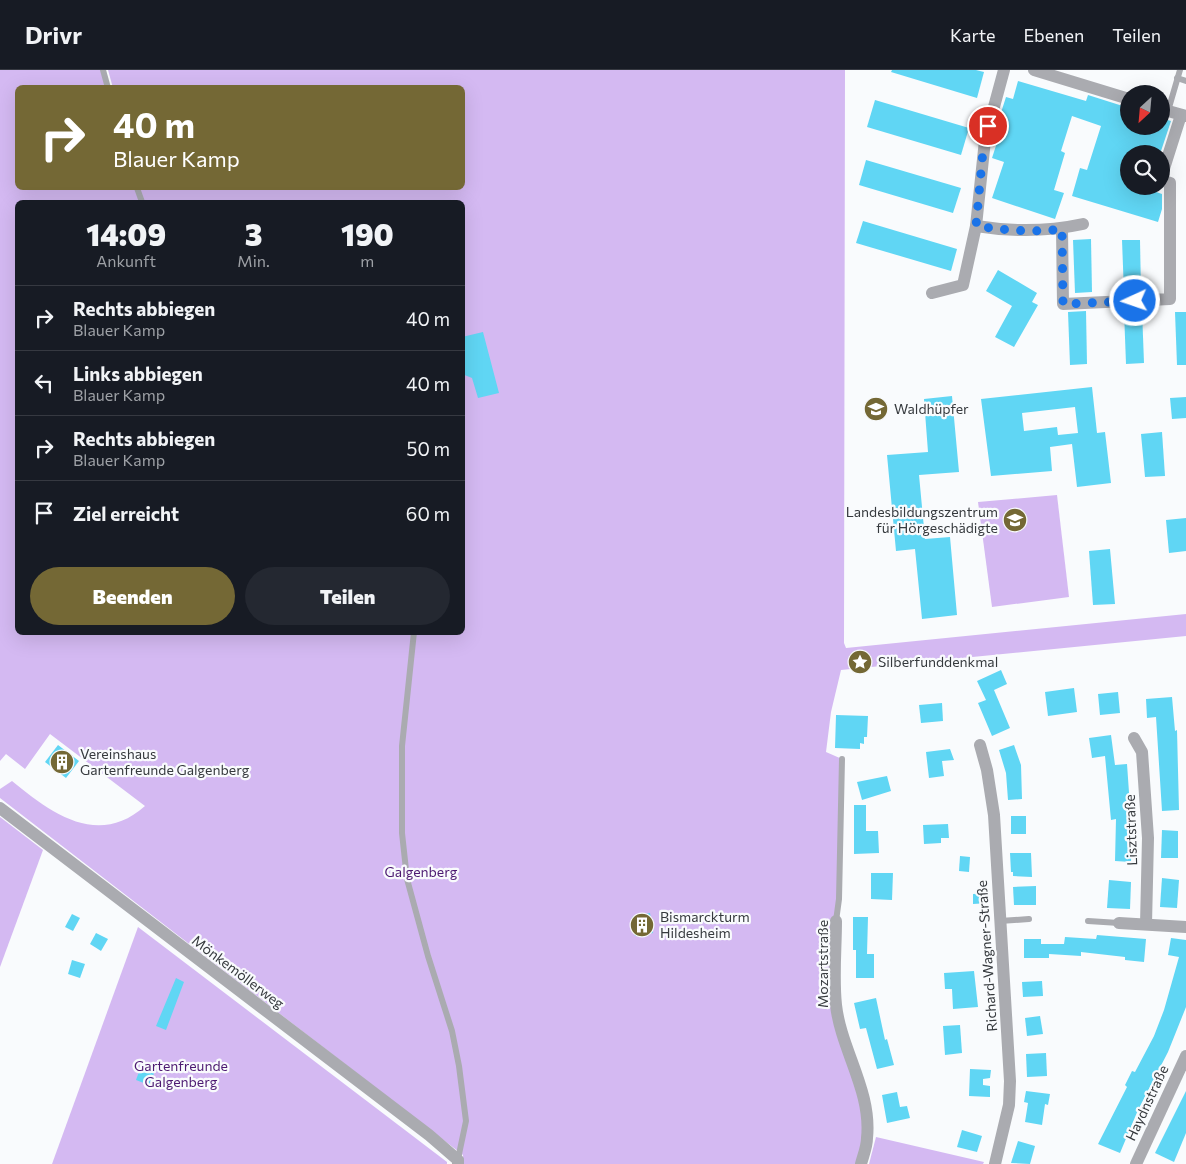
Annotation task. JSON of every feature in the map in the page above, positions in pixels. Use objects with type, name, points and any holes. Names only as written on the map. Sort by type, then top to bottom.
[{"type":"street","points":[[932,293],[963,285],[976,226],[984,140],[1004,70]]},
{"type":"street","points":[[1034,70],[1120,95]]},
{"type":"street","points":[[1170,112],[1183,115],[1170,153]]},
{"type":"street","points":[[1062,229],[1063,304],[1170,299],[1170,195]]},
{"type":"street","points":[[976,226],[1007,231],[1044,232],[1083,224]]},
{"type":"street","name":"Lisztstraße","points":[[1134,738],[1142,752],[1148,838],[1146,924]]},
{"type":"street","name":"Richard-Wagner-Straße","points":[[980,745],[994,815],[1010,1081],[1009,1106],[995,1164]]},
{"type":"street","name":"Mönkemöllerweg","points":[[0,808],[388,1104],[458,1162]]},
{"type":"street","name":"Mozartstraße","points":[[836,921],[836,1004],[840,1026],[858,1076],[866,1116],[867,1138],[861,1164]]},
{"type":"street","points":[[1119,922],[1186,927]]},
{"type":"street","name":"Haydnstraße","points":[[1136,1164],[1186,1056]]},
{"type":"lane","points":[[103,70],[107,85]]},
{"type":"lane","points":[[1170,95],[1180,70]]},
{"type":"lane","points":[[1177,78],[1186,81]]},
{"type":"lane","points":[[414,635],[402,746],[402,834],[407,879],[428,956],[452,1032],[459,1066],[466,1121],[458,1162]]},
{"type":"lane","name":"Mozartstraße","points":[[836,921],[839,899],[842,759]]},
{"type":"lane","points":[[1000,921],[1029,919]]},
{"type":"lane","points":[[1088,921],[1119,922]]},
{"type":"green space","name":"Galgenberg","points":[[0,70],[102,70],[106,85],[15,85],[15,190],[465,190],[465,85],[112,85],[108,70],[845,70],[844,643],[846,648],[1186,614],[1186,636],[841,670],[831,712],[826,752],[842,759],[836,1004],[867,1116],[861,1164],[463,1164],[463,1155],[0,798],[0,789],[12,781],[59,814],[93,825],[110,824],[127,818],[145,806],[50,734],[25,769],[6,754],[0,761]]},
{"type":"green space","points":[[1057,495],[1069,597],[992,607],[978,502]]},
{"type":"green space","points":[[0,817],[43,850],[0,967]]},
{"type":"green space","name":"Gartenfreunde Galgenberg","points":[[138,927],[447,1162],[447,1164],[52,1164]]},
{"type":"green space","points":[[876,1137],[984,1162],[983,1164],[869,1164]]},
{"type":"building","points":[[892,70],[976,70],[984,72],[977,98],[891,72]]},
{"type":"building","points":[[1018,81],[1086,101],[1088,95],[1120,105],[1120,135],[1166,135],[1163,145],[1120,145],[1120,195],[1162,195],[1162,209],[1158,222],[1072,196],[1080,168],[1087,170],[1101,126],[1072,116],[1061,151],[1065,153],[1054,190],[1064,193],[1055,219],[992,198],[1004,162],[992,158],[1003,124],[998,122],[1006,97],[1013,99]]},
{"type":"building","points":[[875,100],[969,128],[961,155],[867,127]]},
{"type":"building","points":[[866,160],[961,188],[953,213],[859,185]]},
{"type":"building","points":[[863,221],[957,249],[951,271],[856,243]]},
{"type":"building","points":[[1091,239],[1092,292],[1075,293],[1073,240]]},
{"type":"building","points":[[1122,240],[1140,240],[1141,292],[1124,293]]},
{"type":"building","points":[[998,270],[1037,293],[1032,302],[1038,305],[1014,347],[995,337],[1012,306],[986,291]]},
{"type":"building","points":[[1142,310],[1144,363],[1126,364],[1124,311]]},
{"type":"building","points":[[1086,311],[1087,364],[1070,365],[1068,312]]},
{"type":"building","points":[[1175,312],[1186,312],[1186,365],[1177,365]]},
{"type":"building","points":[[483,332],[499,393],[478,398],[472,378],[465,375],[465,336]]},
{"type":"building","points":[[1092,387],[1097,433],[1105,432],[1111,483],[1077,487],[1072,444],[1050,447],[1052,471],[991,476],[981,399]],"holes":[[[1075,407],[1078,433],[1058,435],[1057,427],[1024,431],[1022,413]]]},
{"type":"building","points":[[952,396],[959,472],[919,475],[925,539],[950,537],[957,615],[922,619],[915,549],[896,551],[887,455],[928,452],[924,399]]},
{"type":"building","points":[[1186,397],[1186,418],[1172,419],[1170,398]]},
{"type":"building","points":[[1162,432],[1165,476],[1145,477],[1141,434]]},
{"type":"building","points":[[1186,518],[1186,551],[1169,553],[1166,520]]},
{"type":"building","points":[[1110,549],[1115,604],[1093,605],[1089,551]]},
{"type":"building","points":[[1001,670],[1007,684],[994,690],[1010,728],[992,736],[978,703],[986,700],[977,681]]},
{"type":"building","points":[[1074,688],[1077,712],[1048,716],[1045,692]]},
{"type":"building","points":[[1118,692],[1120,713],[1100,715],[1098,694]]},
{"type":"building","points":[[1172,697],[1175,731],[1177,730],[1179,810],[1162,811],[1156,717],[1147,718],[1146,699]]},
{"type":"building","points":[[942,703],[943,721],[921,723],[919,705]]},
{"type":"building","points":[[836,715],[868,716],[867,737],[864,737],[864,744],[860,743],[860,749],[835,748]]},
{"type":"building","points":[[1111,735],[1115,765],[1127,764],[1132,835],[1131,862],[1115,861],[1116,819],[1111,820],[1105,756],[1092,758],[1089,738]]},
{"type":"building","name":"Vereinshaus Gartenfreunde Galgenberg","points":[[58,745],[79,761],[66,778],[45,762]]},
{"type":"building","points":[[1014,745],[1021,765],[1022,799],[1008,800],[1006,773],[999,750]]},
{"type":"building","points":[[950,749],[954,760],[942,761],[944,776],[929,778],[926,752]]},
{"type":"building","points":[[887,776],[891,791],[862,800],[857,782]]},
{"type":"building","points":[[854,805],[866,805],[866,831],[878,831],[879,853],[854,854]]},
{"type":"building","points":[[1011,816],[1026,816],[1026,834],[1011,834]]},
{"type":"building","points":[[948,824],[949,838],[941,838],[941,843],[924,844],[923,825]]},
{"type":"building","points":[[1162,830],[1178,831],[1178,858],[1161,858]]},
{"type":"building","points":[[1010,853],[1031,853],[1032,877],[1013,876]]},
{"type":"building","points":[[960,856],[970,857],[969,872],[959,871]]},
{"type":"building","points":[[871,873],[893,873],[892,900],[871,899]]},
{"type":"building","points":[[1162,878],[1179,880],[1177,908],[1160,907]]},
{"type":"building","points":[[1109,880],[1131,882],[1130,909],[1107,908]]},
{"type":"building","points":[[1036,886],[1036,905],[1014,905],[1013,887]]},
{"type":"building","points":[[988,893],[989,903],[973,904],[973,894]]},
{"type":"building","name":"Bismarckturm Hildesheim","points":[[650,913],[653,933],[635,936],[632,917]]},
{"type":"building","points":[[72,914],[80,918],[73,931],[65,927]]},
{"type":"building","points":[[853,917],[868,917],[867,954],[874,954],[874,978],[856,978],[856,950],[853,950]]},
{"type":"building","points":[[96,933],[108,939],[101,951],[90,944]]},
{"type":"building","points":[[1097,935],[1146,939],[1144,962],[1125,960],[1125,957],[1081,952],[1081,956],[1049,954],[1049,958],[1024,958],[1024,939],[1041,939],[1041,944],[1064,944],[1065,937],[1096,939]]},
{"type":"building","points":[[1171,938],[1186,940],[1186,1007],[1168,1052],[1138,1110],[1120,1153],[1098,1144],[1127,1087],[1125,1085],[1132,1071],[1135,1072],[1154,1036],[1164,1010],[1179,957],[1168,955]]},
{"type":"building","points":[[72,960],[85,964],[80,978],[68,974]]},
{"type":"building","points":[[974,971],[978,1007],[953,1009],[952,989],[945,989],[944,973]]},
{"type":"building","points":[[176,978],[184,982],[166,1030],[156,1026]]},
{"type":"building","points":[[1042,981],[1043,996],[1023,997],[1022,982]]},
{"type":"building","points":[[876,998],[885,1040],[887,1039],[894,1065],[877,1069],[866,1028],[860,1029],[854,1003]]},
{"type":"building","points":[[1040,1016],[1043,1034],[1027,1036],[1025,1018]]},
{"type":"building","points":[[960,1025],[962,1053],[945,1055],[943,1026]]},
{"type":"building","points":[[1046,1053],[1047,1076],[1027,1077],[1026,1054]]},
{"type":"building","points":[[141,1066],[155,1071],[149,1085],[136,1080]]},
{"type":"building","points":[[970,1069],[991,1070],[990,1078],[983,1079],[983,1085],[990,1086],[990,1097],[969,1096]]},
{"type":"building","points":[[1026,1091],[1050,1094],[1048,1105],[1045,1104],[1042,1125],[1025,1122],[1028,1103],[1024,1102]]},
{"type":"building","points":[[1186,1091],[1186,1133],[1174,1162],[1155,1153]]},
{"type":"building","points":[[897,1092],[900,1107],[907,1106],[910,1118],[887,1123],[882,1095]]},
{"type":"building","points":[[962,1130],[982,1136],[977,1152],[957,1147]]},
{"type":"building","points":[[1018,1141],[1035,1146],[1030,1164],[1011,1163]]},
{"type":"place","name":"Waldhüpfer","points":[[876,409]]},
{"type":"place","name":"Landesbildungszentrum für Hörgeschädigte","points":[[1015,520]]},
{"type":"place","name":"Silberfunddenkmal","points":[[860,662]]},
{"type":"place","name":"Vereinshaus Gartenfreunde Galgenberg","points":[[62,762]]},
{"type":"place","name":"Bismarckturm Hildesheim","points":[[642,925]]},
{"type":"route","points":[[988,126],[984,140],[976,226],[1007,231],[1044,232],[1062,229],[1063,304],[1135,301]]}]
